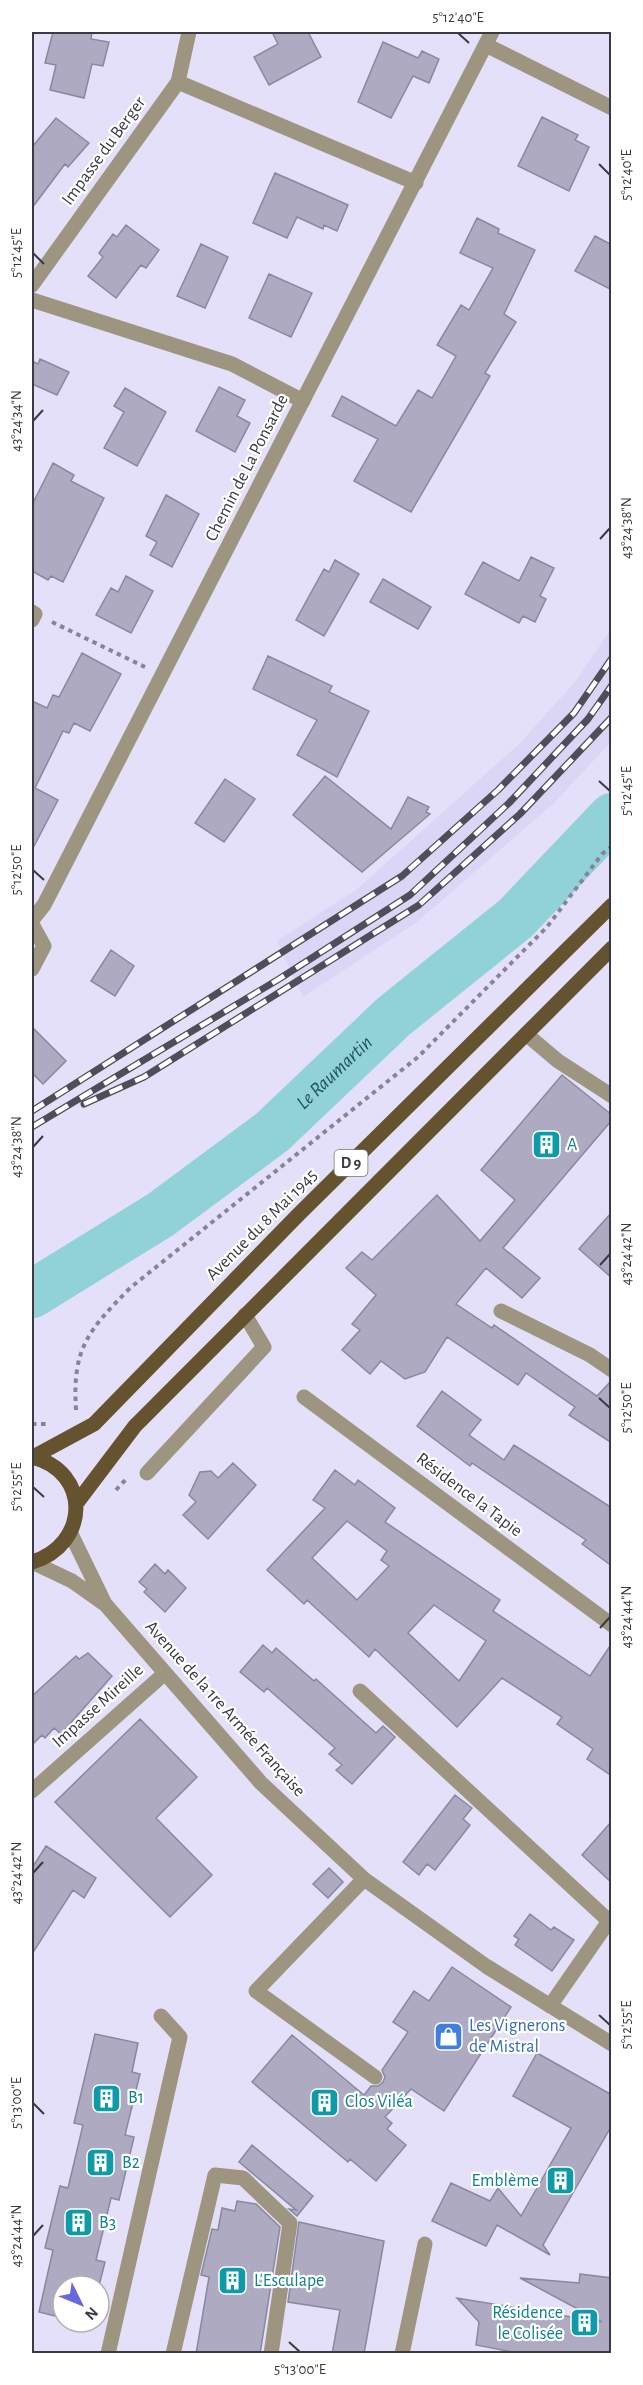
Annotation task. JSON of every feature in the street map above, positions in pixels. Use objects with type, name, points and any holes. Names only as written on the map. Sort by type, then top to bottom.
[{"type":"main road","name":"Avenue du 8 Mai 1945","points":[[32,1457],[94,1424],[299,1214],[612,905]]},
{"type":"main road","name":"D 9","points":[[76,1503],[135,1426],[612,948]]},
{"type":"main road","points":[[32,1457],[47,1462],[64,1476],[73,1490],[76,1503],[76,1519],[71,1534],[63,1545],[48,1557],[32,1562]]},
{"type":"street","name":"Impasse du Berger","points":[[32,285],[178,82],[189,32]]},
{"type":"street","points":[[489,38],[612,108]]},
{"type":"street","name":"Chemin de La Ponsarde","points":[[32,922],[44,905],[489,38]]},
{"type":"street","points":[[178,82],[416,183]]},
{"type":"street","points":[[32,300],[232,364],[303,401]]},
{"type":"street","points":[[32,922],[44,946],[32,969]]},
{"type":"street","points":[[526,1034],[558,1061],[612,1096]]},
{"type":"street","points":[[501,1311],[590,1355],[612,1370]]},
{"type":"street","points":[[147,1473],[264,1347],[245,1315]]},
{"type":"street","name":"Résidence la Tapie","points":[[304,1396],[612,1625]]},
{"type":"street","name":"Avenue de la 1re Armée Française","points":[[71,1534],[105,1604],[261,1783],[364,1879],[486,1966],[612,2044]]},
{"type":"street","name":"Avenue de la 1re Armée Française","points":[[32,1562],[72,1581],[105,1604]]},
{"type":"street","name":"Impasse Mireille","points":[[32,1791],[164,1674]]},
{"type":"street","points":[[360,1691],[610,1920],[550,2006]]},
{"type":"street","points":[[364,1879],[256,1991],[375,2077]]},
{"type":"street","points":[[108,2354],[180,2037],[162,2016]]},
{"type":"street","points":[[173,2354],[215,2175],[243,2178],[290,2223],[271,2354]]},
{"type":"street","points":[[402,2354],[425,2244]]},
{"type":"path","points":[[33,615],[162,675]]},
{"type":"path","points":[[94,1424],[76,1410],[75,1376],[81,1348],[102,1316],[130,1288],[418,1057],[547,927],[602,854],[612,846]]},
{"type":"shaded area","points":[[611,629],[611,742],[554,803],[417,922],[303,997],[277,941],[357,889],[519,744],[575,682]]},
{"type":"building","points":[[53,32],[92,32],[91,39],[109,42],[103,66],[92,64],[84,98],[50,90],[56,65],[45,63]]},
{"type":"building","points":[[272,32],[308,32],[321,57],[269,85],[254,57],[278,44]]},
{"type":"building","points":[[383,42],[418,58],[422,51],[439,59],[429,83],[413,76],[391,118],[358,102]]},
{"type":"building","points":[[542,117],[578,135],[575,140],[589,147],[569,191],[518,166]]},
{"type":"building","points":[[56,118],[89,143],[68,167],[65,164],[32,208],[32,147]]},
{"type":"building","points":[[275,173],[348,205],[337,231],[324,225],[323,229],[297,217],[287,238],[253,223]]},
{"type":"building","points":[[477,218],[499,229],[498,233],[535,250],[504,314],[516,322],[485,373],[490,376],[411,512],[354,481],[378,439],[332,416],[342,396],[396,426],[418,390],[432,398],[456,356],[437,345],[461,305],[469,310],[493,268],[460,253]]},
{"type":"building","points":[[126,225],[159,250],[146,268],[141,265],[116,298],[88,276],[103,257],[99,253],[113,234],[117,237]]},
{"type":"building","points":[[595,236],[612,245],[612,290],[575,271]]},
{"type":"building","points":[[201,244],[228,257],[205,308],[177,296]]},
{"type":"building","points":[[269,274],[312,293],[291,337],[249,318]]},
{"type":"building","points":[[40,359],[69,372],[57,395],[32,384],[32,361],[38,364]]},
{"type":"building","points":[[219,387],[245,400],[237,416],[250,423],[235,452],[196,431]]},
{"type":"building","points":[[125,388],[166,412],[137,466],[104,448],[124,412],[114,406]]},
{"type":"building","points":[[53,463],[74,475],[71,481],[104,498],[63,582],[51,576],[48,580],[32,571],[32,505]]},
{"type":"building","points":[[166,495],[199,514],[172,567],[150,555],[157,542],[146,536]]},
{"type":"building","points":[[531,557],[554,568],[540,596],[546,599],[535,622],[523,616],[519,623],[465,594],[483,562],[519,581]]},
{"type":"building","points":[[335,560],[359,574],[324,636],[296,620],[324,569],[329,572]]},
{"type":"building","points":[[126,576],[153,591],[131,633],[96,615],[111,588],[118,592]]},
{"type":"building","points":[[383,579],[431,607],[418,629],[370,602]]},
{"type":"building","points":[[82,653],[121,674],[90,731],[74,723],[69,733],[63,731],[35,788],[58,800],[32,850],[32,701],[47,708],[53,695],[59,697]]},
{"type":"building","points":[[268,656],[332,686],[329,692],[369,711],[337,777],[297,755],[317,720],[253,689]]},
{"type":"building","points":[[325,776],[391,829],[408,797],[429,807],[426,812],[430,814],[362,872],[293,815]]},
{"type":"building","points":[[225,779],[255,799],[224,842],[195,823]]},
{"type":"building","points":[[111,950],[134,966],[115,996],[91,981]]},
{"type":"building","points":[[32,1027],[66,1061],[43,1084],[32,1073]]},
{"type":"building","points":[[562,1075],[612,1115],[612,1120],[503,1248],[540,1278],[522,1298],[486,1268],[456,1304],[492,1328],[494,1325],[597,1396],[612,1380],[612,1443],[569,1415],[575,1407],[526,1373],[518,1385],[447,1337],[425,1372],[405,1379],[381,1361],[370,1374],[342,1350],[360,1330],[352,1324],[376,1295],[346,1268],[362,1252],[372,1260],[437,1195],[480,1241],[515,1200],[481,1170]]},
{"type":"building","points":[[612,1212],[612,1278],[579,1249]]},
{"type":"building","points":[[442,1391],[481,1420],[469,1435],[504,1460],[514,1445],[612,1508],[612,1566],[582,1544],[586,1540],[472,1463],[470,1466],[417,1426]]},
{"type":"building","points":[[233,1463],[256,1485],[208,1539],[183,1515],[196,1502],[189,1495],[200,1472],[211,1471],[218,1478]]},
{"type":"building","points":[[335,1470],[355,1485],[358,1480],[395,1508],[385,1522],[500,1600],[493,1611],[590,1676],[612,1643],[612,1776],[587,1759],[593,1749],[557,1724],[562,1717],[502,1678],[457,1727],[375,1649],[369,1657],[307,1600],[304,1604],[267,1570],[325,1508],[313,1500]],"holes":[[[347,1521],[387,1551],[381,1560],[389,1566],[357,1600],[312,1558]],[[434,1605],[486,1641],[459,1681],[408,1633]]]},
{"type":"building","points":[[155,1564],[165,1574],[168,1570],[186,1588],[165,1612],[144,1592],[147,1589],[139,1582]]},
{"type":"building","points":[[263,1645],[272,1653],[276,1648],[314,1681],[316,1679],[376,1733],[383,1726],[395,1737],[352,1784],[336,1770],[342,1765],[329,1754],[335,1748],[267,1688],[264,1692],[240,1672]]},
{"type":"building","points":[[88,1653],[112,1676],[61,1734],[54,1728],[45,1738],[42,1735],[32,1745],[32,1696],[76,1656],[79,1659]]},
{"type":"building","points":[[140,1719],[197,1777],[156,1818],[212,1875],[170,1917],[55,1802]]},
{"type":"building","points":[[455,1795],[472,1808],[463,1819],[470,1825],[435,1870],[427,1864],[419,1875],[403,1862]]},
{"type":"building","points":[[612,1821],[612,1883],[582,1855]]},
{"type":"building","points":[[46,1846],[96,1878],[84,1898],[73,1890],[32,1954],[32,1868]]},
{"type":"building","points":[[329,1868],[343,1882],[328,1898],[313,1884]]},
{"type":"building","points":[[530,1914],[551,1930],[554,1927],[574,1940],[552,1971],[515,1945],[519,1939],[514,1936]]},
{"type":"building","points":[[452,1967],[511,2007],[444,2111],[411,2089],[385,2117],[392,2123],[387,2129],[406,2145],[376,2181],[350,2159],[348,2162],[252,2082],[292,2035],[364,2095],[371,2086],[378,2086],[383,2082],[385,2077],[382,2070],[408,2032],[393,2022],[414,1991],[429,2001]]},
{"type":"building","points":[[95,2034],[138,2043],[132,2072],[140,2074],[125,2135],[134,2137],[119,2200],[111,2198],[96,2260],[105,2262],[102,2274],[51,2274],[51,2315],[39,2312],[53,2250],[45,2248],[60,2186],[68,2188],[83,2125],[74,2123]]},
{"type":"building","name":"Emblème","points":[[537,2053],[612,2095],[612,2125],[543,2245],[550,2255],[497,2225],[486,2246],[432,2221],[451,2183],[490,2201],[498,2188],[521,2216],[571,2128],[513,2096]]},
{"type":"building","points":[[252,2145],[313,2196],[297,2216],[289,2209],[296,2210],[239,2162]]},
{"type":"building","name":"L'Esculape","points":[[237,2201],[256,2204],[280,2227],[260,2354],[196,2354],[209,2277],[201,2275],[212,2229],[218,2230],[222,2208],[235,2211]]},
{"type":"building","points":[[299,2222],[384,2241],[364,2354],[332,2354],[340,2310],[288,2302]]},
{"type":"building","points":[[580,2274],[612,2278],[612,2354],[523,2354],[476,2345],[479,2322],[457,2298],[602,2322],[520,2278],[579,2283]]},
{"type":"waterway","name":"Le Raumartin","points":[[32,1294],[160,1215],[272,1132],[393,1017],[516,918],[612,817]]},
{"type":"railway","points":[[32,1111],[402,876],[498,790],[574,713],[612,658]]},
{"type":"railway","points":[[32,1127],[279,979],[410,895],[509,803],[588,719],[612,685]]},
{"type":"railway","points":[[84,1104],[144,1077],[419,905],[520,814],[612,717]]},
{"type":"place","name":"A","points":[[546,1145]]},
{"type":"place","name":"Les Vignerons de Mistral","points":[[448,2036]]},
{"type":"place","name":"B1","points":[[107,2098]]},
{"type":"place","name":"Clos Viléa","points":[[324,2102]]},
{"type":"place","name":"B2","points":[[101,2163]]},
{"type":"place","name":"Emblème","points":[[560,2181]]},
{"type":"place","name":"B3","points":[[78,2223]]},
{"type":"place","name":"L'Esculape","points":[[233,2281]]},
{"type":"place","name":"Résidence le Colisée","points":[[584,2323]]}]
